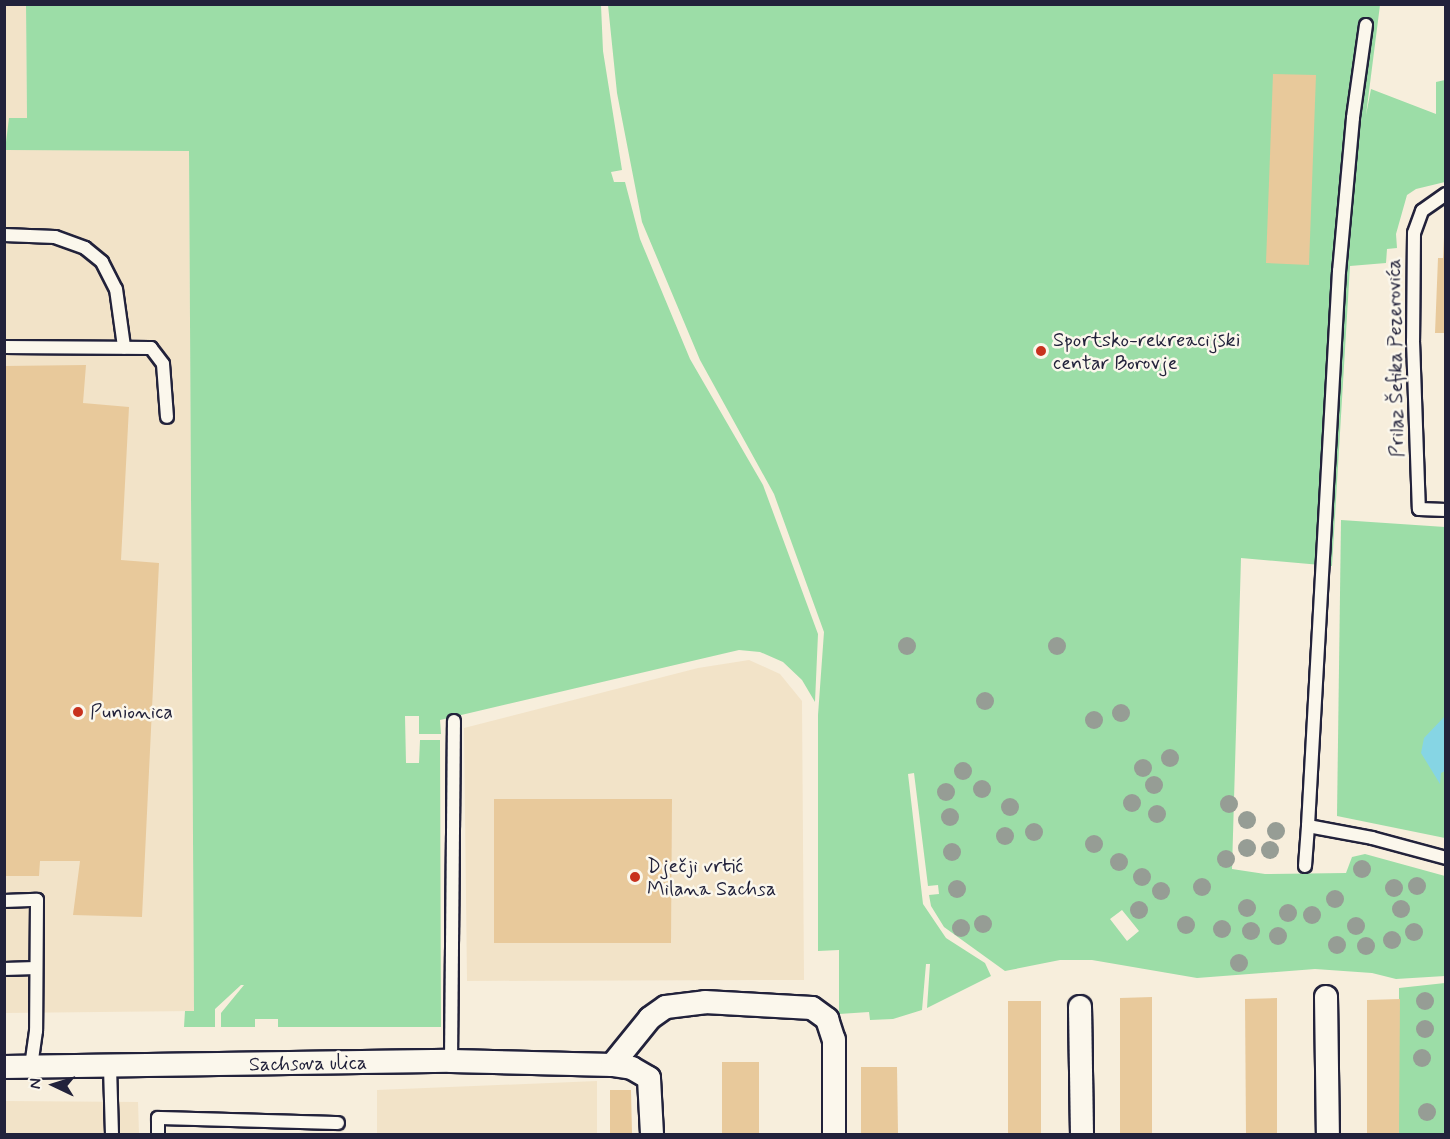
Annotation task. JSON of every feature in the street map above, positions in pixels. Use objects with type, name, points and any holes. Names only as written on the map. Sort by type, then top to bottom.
[{"type":"street","points":[[1326,997],[1328,1134]]},
{"type":"street","points":[[612,1065],[650,1018],[666,1007],[705,1002],[812,1008],[827,1019],[834,1040],[834,1134]]},
{"type":"street","points":[[1080,1007],[1082,1134]]},
{"type":"street","name":"Sachsova ulica","points":[[4,1067],[451,1061],[612,1065],[632,1068],[649,1078],[652,1134]]},
{"type":"lane","points":[[1305,866],[1339,271],[1353,118],[1366,25]]},
{"type":"lane","name":"Prilaz Šefika Pezerovića","points":[[1446,194],[1422,211],[1414,233],[1413,342],[1419,509],[1446,510]]},
{"type":"lane","points":[[4,235],[56,237],[85,248],[102,262],[116,289],[124,347]]},
{"type":"lane","points":[[4,347],[124,347],[157,351],[164,364],[167,417]]},
{"type":"lane","points":[[451,1061],[454,721]]},
{"type":"lane","points":[[1308,826],[1365,836],[1446,858]]},
{"type":"lane","points":[[4,901],[37,900],[36,1030],[31,1066]]},
{"type":"lane","points":[[4,969],[36,968]]},
{"type":"lane","points":[[110,1067],[112,1134]]},
{"type":"lane","points":[[158,1134],[158,1118],[338,1123]]},
{"type":"shaded area","points":[[4,5],[26,5],[27,118],[4,143]]},
{"type":"shaded area","points":[[4,150],[189,150],[194,1011],[5,1013]]},
{"type":"shaded area","name":"Dječji vrtić Milana Sachsa","points":[[749,660],[780,674],[802,701],[804,980],[467,981],[464,728],[698,668]]},
{"type":"shaded area","points":[[597,1081],[597,1134],[377,1134],[377,1090]]},
{"type":"shaded area","points":[[5,1101],[138,1102],[139,1134],[5,1134]]},
{"type":"green space","points":[[26,5],[601,5],[603,51],[622,170],[611,172],[614,182],[625,182],[640,239],[690,359],[763,485],[818,634],[815,702],[802,680],[783,662],[760,652],[739,650],[440,720],[441,734],[419,734],[419,716],[405,716],[406,763],[419,763],[420,740],[440,740],[441,1027],[278,1027],[278,1019],[255,1019],[255,1027],[221,1027],[221,1013],[244,985],[241,985],[215,1009],[215,1027],[184,1027],[185,1011],[194,1011],[189,151],[5,150],[9,118],[27,118]]},
{"type":"green space","name":"Sportsko-rekreacijski centar Borovje","points":[[608,5],[1380,5],[1366,115],[1371,89],[1436,114],[1436,82],[1445,80],[1445,182],[1416,189],[1407,195],[1396,234],[1397,248],[1387,249],[1386,263],[1350,266],[1332,566],[1241,558],[1232,869],[1265,874],[1346,873],[1352,857],[1365,854],[1445,876],[1445,976],[1396,979],[1372,973],[1315,969],[1197,978],[1092,960],[1060,960],[1005,971],[944,927],[931,906],[929,895],[939,894],[938,885],[928,886],[914,773],[908,774],[923,904],[946,938],[985,963],[991,976],[927,1008],[930,964],[926,964],[922,1010],[893,1019],[870,1020],[869,1012],[839,1014],[839,950],[818,951],[818,715],[824,632],[774,494],[700,360],[642,222],[617,93]],"holes":[[[1122,910],[1139,931],[1127,941],[1110,919]]]},
{"type":"green space","points":[[1341,520],[1445,527],[1445,838],[1337,816]]},
{"type":"green space","points":[[1445,983],[1445,1134],[1399,1134],[1399,988]]},
{"type":"water","points":[[1445,716],[1445,771],[1441,773],[1440,784],[1421,753],[1424,738]]},
{"type":"building","points":[[1273,74],[1316,75],[1309,265],[1266,263]]},
{"type":"building","points":[[1444,237],[1446,333],[1435,333],[1438,258],[1443,258]]},
{"type":"building","name":"Punionica","points":[[86,365],[83,403],[129,407],[121,560],[159,563],[142,917],[73,915],[80,861],[40,861],[39,876],[4,876],[4,366]]},
{"type":"building","points":[[494,799],[672,799],[671,943],[494,943]]},
{"type":"building","points":[[1152,997],[1152,1134],[1120,1134],[1120,998]]},
{"type":"building","points":[[1277,998],[1277,1134],[1246,1134],[1245,999]]},
{"type":"building","points":[[1400,999],[1399,1134],[1367,1134],[1367,1000]]},
{"type":"building","points":[[1008,1001],[1041,1001],[1041,1134],[1008,1134]]},
{"type":"building","points":[[722,1062],[759,1062],[759,1134],[722,1134]]},
{"type":"building","points":[[861,1067],[897,1067],[898,1134],[861,1134]]},
{"type":"building","points":[[610,1090],[631,1090],[632,1134],[610,1134]]},
{"type":"place","name":"Sportsko-rekreacijski centar Borovje","points":[[1041,351]]},
{"type":"place","name":"Punionica","points":[[78,712]]},
{"type":"place","name":"Dječji vrtić Milana Sachsa","points":[[635,877]]}]
